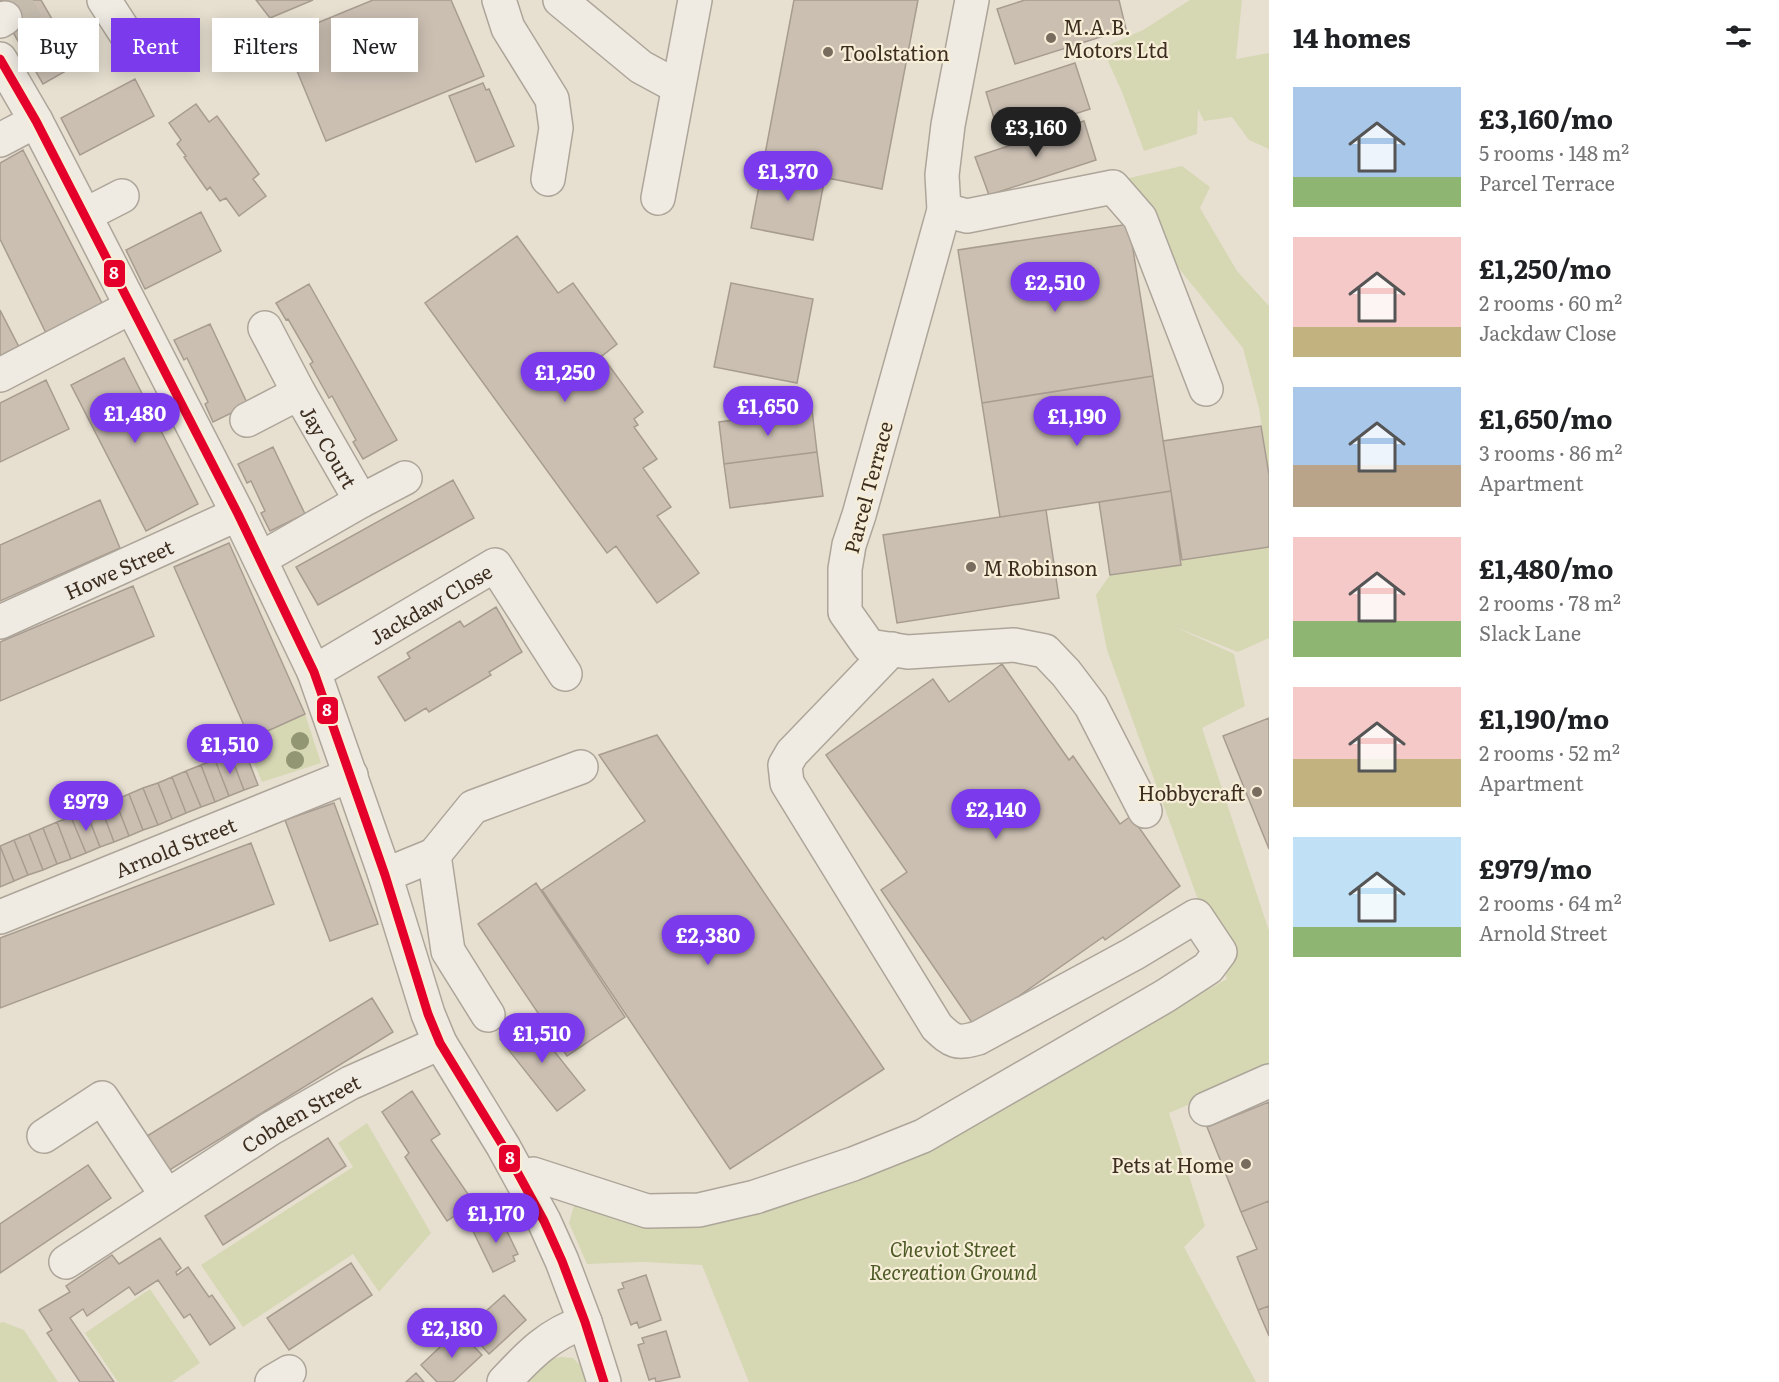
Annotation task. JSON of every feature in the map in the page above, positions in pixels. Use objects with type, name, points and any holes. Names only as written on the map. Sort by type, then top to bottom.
[{"type":"street","points":[[104,0],[116,18]]},
{"type":"street","points":[[499,0],[508,28],[552,99],[556,128],[548,179]]},
{"type":"street","points":[[560,0],[640,67],[678,87]]},
{"type":"street","points":[[658,198],[695,0]]},
{"type":"street","name":"Parcel Terrace","points":[[972,0],[958,70],[942,175],[944,210],[849,545],[845,569],[845,612],[869,646],[908,652],[1014,645],[1045,651],[1066,673],[1091,706],[1144,811]]},
{"type":"street","points":[[0,59],[36,121],[85,215],[238,514],[314,672],[385,875],[428,1014],[440,1043],[522,1179],[544,1221],[585,1322],[604,1382]]},
{"type":"street","points":[[0,140],[36,121]]},
{"type":"street","points":[[944,210],[968,216],[1113,187],[1140,219],[1206,389]]},
{"type":"street","points":[[85,215],[122,196]]},
{"type":"street","points":[[0,375],[131,307]]},
{"type":"street","name":"Jay Court","points":[[265,328],[299,393],[361,501]]},
{"type":"street","name":"Jay Court","points":[[247,420],[299,393]]},
{"type":"street","name":"Jay Court","points":[[260,560],[405,478]]},
{"type":"street","name":"Howe Street","points":[[0,622],[238,514]]},
{"type":"street","name":"Jackdaw Close","points":[[314,672],[495,565],[566,674]]},
{"type":"street","points":[[522,1179],[533,1174],[647,1211],[699,1210],[755,1197],[853,1164],[924,1136],[1165,996],[1208,968],[1220,952],[1196,916],[1133,954],[978,1038],[964,1042],[951,1041],[937,1027],[787,783],[786,765],[792,753],[892,649]]},
{"type":"street","points":[[385,875],[434,855],[473,807],[581,767]]},
{"type":"street","name":"Arnold Street","points":[[0,917],[351,775]]},
{"type":"street","points":[[434,855],[448,951],[488,1015]]},
{"type":"street","name":"Cobden Street","points":[[66,1262],[270,1129],[350,1083],[440,1043]]},
{"type":"street","points":[[1206,1109],[1269,1081]]},
{"type":"street","points":[[44,1136],[102,1098],[167,1196]]},
{"type":"street","points":[[504,1382],[546,1341],[568,1328],[585,1322]]},
{"type":"green space","points":[[1190,0],[1242,0],[1236,59],[1269,53],[1269,149],[1249,140],[1232,117],[1204,121],[1198,109],[1197,134],[1144,151],[1122,92],[1102,48],[1143,30]]},
{"type":"green space","points":[[1182,166],[1210,187],[1200,208],[1237,271],[1269,306],[1269,475],[1259,408],[1243,348],[1168,255],[1125,179]]},
{"type":"green space","name":"Cheviot Street Recreation Ground","points":[[1269,547],[1269,638],[1238,652],[1175,627],[1234,654],[1245,706],[1202,728],[1269,931],[1269,1070],[1169,1113],[1205,1226],[1184,1247],[1256,1382],[749,1382],[702,1265],[642,1262],[587,1264],[569,1223],[575,1202],[628,1219],[989,1111],[1227,979],[1107,650],[1096,595],[1110,575],[1181,565],[1182,560]]},
{"type":"green space","points":[[305,714],[321,763],[262,782],[243,737]]},
{"type":"green space","points":[[367,1123],[431,1233],[379,1292],[353,1254],[243,1327],[201,1265],[353,1167],[338,1143]]},
{"type":"green space","points":[[150,1289],[200,1363],[172,1382],[118,1382],[85,1333]]},
{"type":"green space","points":[[0,1323],[24,1330],[58,1382],[0,1382]]},
{"type":"green space","points":[[561,1357],[573,1358],[584,1369],[588,1382],[519,1382],[546,1360]]},
{"type":"building","points":[[0,0],[41,0],[51,18],[18,18],[18,41],[0,10]]},
{"type":"building","points":[[256,0],[313,0],[270,18]]},
{"type":"building","points":[[373,0],[451,0],[484,76],[326,141],[297,72],[319,72],[319,22]]},
{"type":"building","points":[[794,0],[918,0],[882,189],[763,165]]},
{"type":"building","name":"M.A.B. Motors Ltd","points":[[1025,0],[1119,0],[1126,29],[1015,64],[997,9]]},
{"type":"building","points":[[1075,63],[1090,109],[1000,138],[986,92]]},
{"type":"building","points":[[36,72],[64,72],[43,84]]},
{"type":"building","points":[[135,79],[154,116],[80,155],[61,118]]},
{"type":"building","points":[[483,83],[486,90],[489,89],[514,146],[476,162],[449,96]]},
{"type":"building","points":[[196,104],[209,122],[217,116],[259,174],[253,179],[266,196],[239,216],[226,198],[220,201],[210,187],[207,190],[177,144],[181,140],[169,123]]},
{"type":"building","points":[[1084,121],[1096,160],[989,195],[975,157]]},
{"type":"building","points":[[23,150],[103,305],[46,333],[0,239],[0,163]]},
{"type":"building","points":[[763,165],[825,177],[813,240],[751,228]]},
{"type":"building","points":[[201,212],[221,251],[145,289],[126,250]]},
{"type":"building","points":[[1129,224],[1153,376],[982,403],[958,250]]},
{"type":"building","points":[[517,236],[558,293],[573,283],[617,344],[602,356],[643,412],[634,419],[638,425],[634,427],[657,459],[643,468],[671,507],[657,516],[699,573],[657,603],[616,546],[607,553],[425,303]]},
{"type":"building","points":[[731,283],[813,299],[797,383],[714,367]]},
{"type":"building","points":[[309,284],[397,440],[363,459],[353,442],[356,440],[332,396],[329,398],[310,364],[313,362],[276,303]]},
{"type":"building","points":[[0,310],[19,347],[0,357]]},
{"type":"building","points":[[210,324],[248,405],[213,422],[205,404],[208,402],[187,358],[184,360],[174,340]]},
{"type":"building","points":[[124,358],[198,504],[146,531],[71,385]]},
{"type":"building","points":[[1153,376],[1171,491],[1000,517],[982,403]]},
{"type":"building","points":[[46,380],[69,429],[0,462],[0,403]]},
{"type":"building","points":[[812,410],[817,452],[724,464],[719,422]]},
{"type":"building","points":[[1261,426],[1269,475],[1269,547],[1182,560],[1163,441]]},
{"type":"building","points":[[273,447],[305,514],[270,531],[261,513],[265,511],[251,481],[247,483],[238,464]]},
{"type":"building","points":[[817,452],[823,496],[730,508],[724,464]]},
{"type":"building","points":[[453,480],[474,518],[318,605],[296,567]]},
{"type":"building","points":[[1171,491],[1181,565],[1110,575],[1099,502]]},
{"type":"building","points":[[100,500],[120,548],[0,601],[0,545]]},
{"type":"building","name":"M Robinson","points":[[1046,510],[1059,598],[897,623],[883,535]]},
{"type":"building","points":[[229,543],[305,714],[250,739],[174,567]]},
{"type":"building","points":[[133,586],[154,636],[0,701],[0,642]]},
{"type":"building","points":[[496,607],[522,652],[489,672],[491,675],[429,712],[426,708],[405,721],[378,677],[410,658],[407,653],[460,621],[464,627]]},
{"type":"building","points":[[1002,664],[1069,760],[1073,756],[1120,824],[1131,816],[1180,886],[1105,940],[1103,937],[975,1027],[881,890],[907,872],[826,755],[933,679],[949,702]]},
{"type":"building","name":"Hobbycraft","points":[[1269,718],[1269,849],[1223,736]]},
{"type":"building","points":[[657,735],[884,1069],[730,1169],[542,890],[645,821],[599,755]]},
{"type":"building","points":[[244,749],[258,785],[244,790],[230,754]]},
{"type":"building","points":[[230,754],[244,790],[229,796],[215,760]]},
{"type":"building","points":[[215,760],[229,796],[215,802],[201,765]]},
{"type":"building","points":[[201,765],[215,802],[201,807],[186,771]]},
{"type":"building","points":[[186,771],[201,807],[186,813],[172,777]]},
{"type":"building","points":[[172,777],[186,813],[172,819],[158,783]]},
{"type":"building","points":[[158,783],[172,819],[158,825],[143,788]]},
{"type":"building","points":[[143,788],[158,825],[143,830],[129,794]]},
{"type":"building","points":[[129,794],[143,830],[129,836],[115,800]]},
{"type":"building","points":[[115,800],[129,836],[114,842],[100,805]]},
{"type":"building","points":[[334,803],[378,924],[330,941],[285,820]]},
{"type":"building","points":[[100,805],[114,842],[100,847],[86,811]]},
{"type":"building","points":[[86,811],[100,847],[86,853],[71,817]]},
{"type":"building","points":[[71,817],[86,853],[71,859],[57,822]]},
{"type":"building","points":[[57,822],[71,859],[57,864],[43,828]]},
{"type":"building","points":[[43,828],[57,864],[43,870],[29,834]]},
{"type":"building","points":[[29,834],[43,870],[28,875],[14,840]]},
{"type":"building","points":[[14,840],[28,875],[14,881],[0,846]]},
{"type":"building","points":[[251,843],[274,904],[0,1008],[0,938]]},
{"type":"building","points":[[0,846],[14,881],[0,887]]},
{"type":"building","points":[[536,883],[625,1017],[567,1056],[478,924]]},
{"type":"building","points":[[372,998],[393,1032],[168,1171],[147,1136]]},
{"type":"building","points":[[528,1018],[585,1090],[557,1111],[500,1039]]},
{"type":"building","points":[[412,1091],[440,1134],[431,1140],[474,1203],[447,1221],[405,1157],[409,1153],[382,1112]]},
{"type":"building","name":"Pets at Home","points":[[1269,1102],[1269,1201],[1241,1212],[1207,1127]]},
{"type":"building","points":[[328,1138],[346,1166],[223,1245],[205,1216]]},
{"type":"building","points":[[88,1165],[111,1198],[0,1273],[0,1224]]},
{"type":"building","points":[[1269,1201],[1269,1306],[1258,1310],[1237,1257],[1257,1249],[1241,1212]]},
{"type":"building","points":[[493,1218],[496,1224],[502,1221],[518,1254],[513,1256],[515,1261],[493,1272],[472,1229]]},
{"type":"building","points":[[160,1238],[181,1268],[176,1272],[177,1275],[188,1267],[209,1297],[212,1295],[235,1328],[210,1345],[190,1314],[184,1318],[158,1280],[135,1295],[129,1287],[87,1316],[83,1309],[70,1318],[114,1382],[80,1382],[47,1333],[52,1330],[39,1310],[70,1292],[66,1286],[112,1255],[119,1264]]},
{"type":"building","points":[[351,1263],[372,1295],[289,1350],[267,1318]]},
{"type":"building","points":[[646,1275],[661,1320],[639,1328],[637,1322],[631,1325],[618,1290],[624,1288],[622,1283]]},
{"type":"building","points":[[504,1295],[526,1320],[489,1354],[466,1329]]},
{"type":"building","points":[[1269,1306],[1269,1336],[1258,1310]]},
{"type":"building","points":[[458,1330],[482,1355],[453,1382],[437,1382],[421,1365]]},
{"type":"building","points":[[666,1331],[680,1377],[656,1382],[655,1378],[649,1380],[638,1345],[644,1343],[642,1338]]},
{"type":"building","points":[[416,1373],[424,1382],[406,1382]]},
{"type":"tunnel","points":[[5,18],[37,0]]},
{"type":"transit line","name":"8","points":[[0,59],[36,121],[238,514],[314,672],[385,875],[428,1014],[440,1043],[503,1146],[544,1221],[585,1322],[604,1382]]},
{"type":"place","name":"M.A.B. Motors Ltd","points":[[1051,38]]},
{"type":"place","name":"Toolstation","points":[[828,52]]},
{"type":"place","name":"M Robinson","points":[[971,567]]},
{"type":"place","name":"Hobbycraft","points":[[1257,792]]},
{"type":"place","name":"Pets at Home","points":[[1246,1164]]}]
